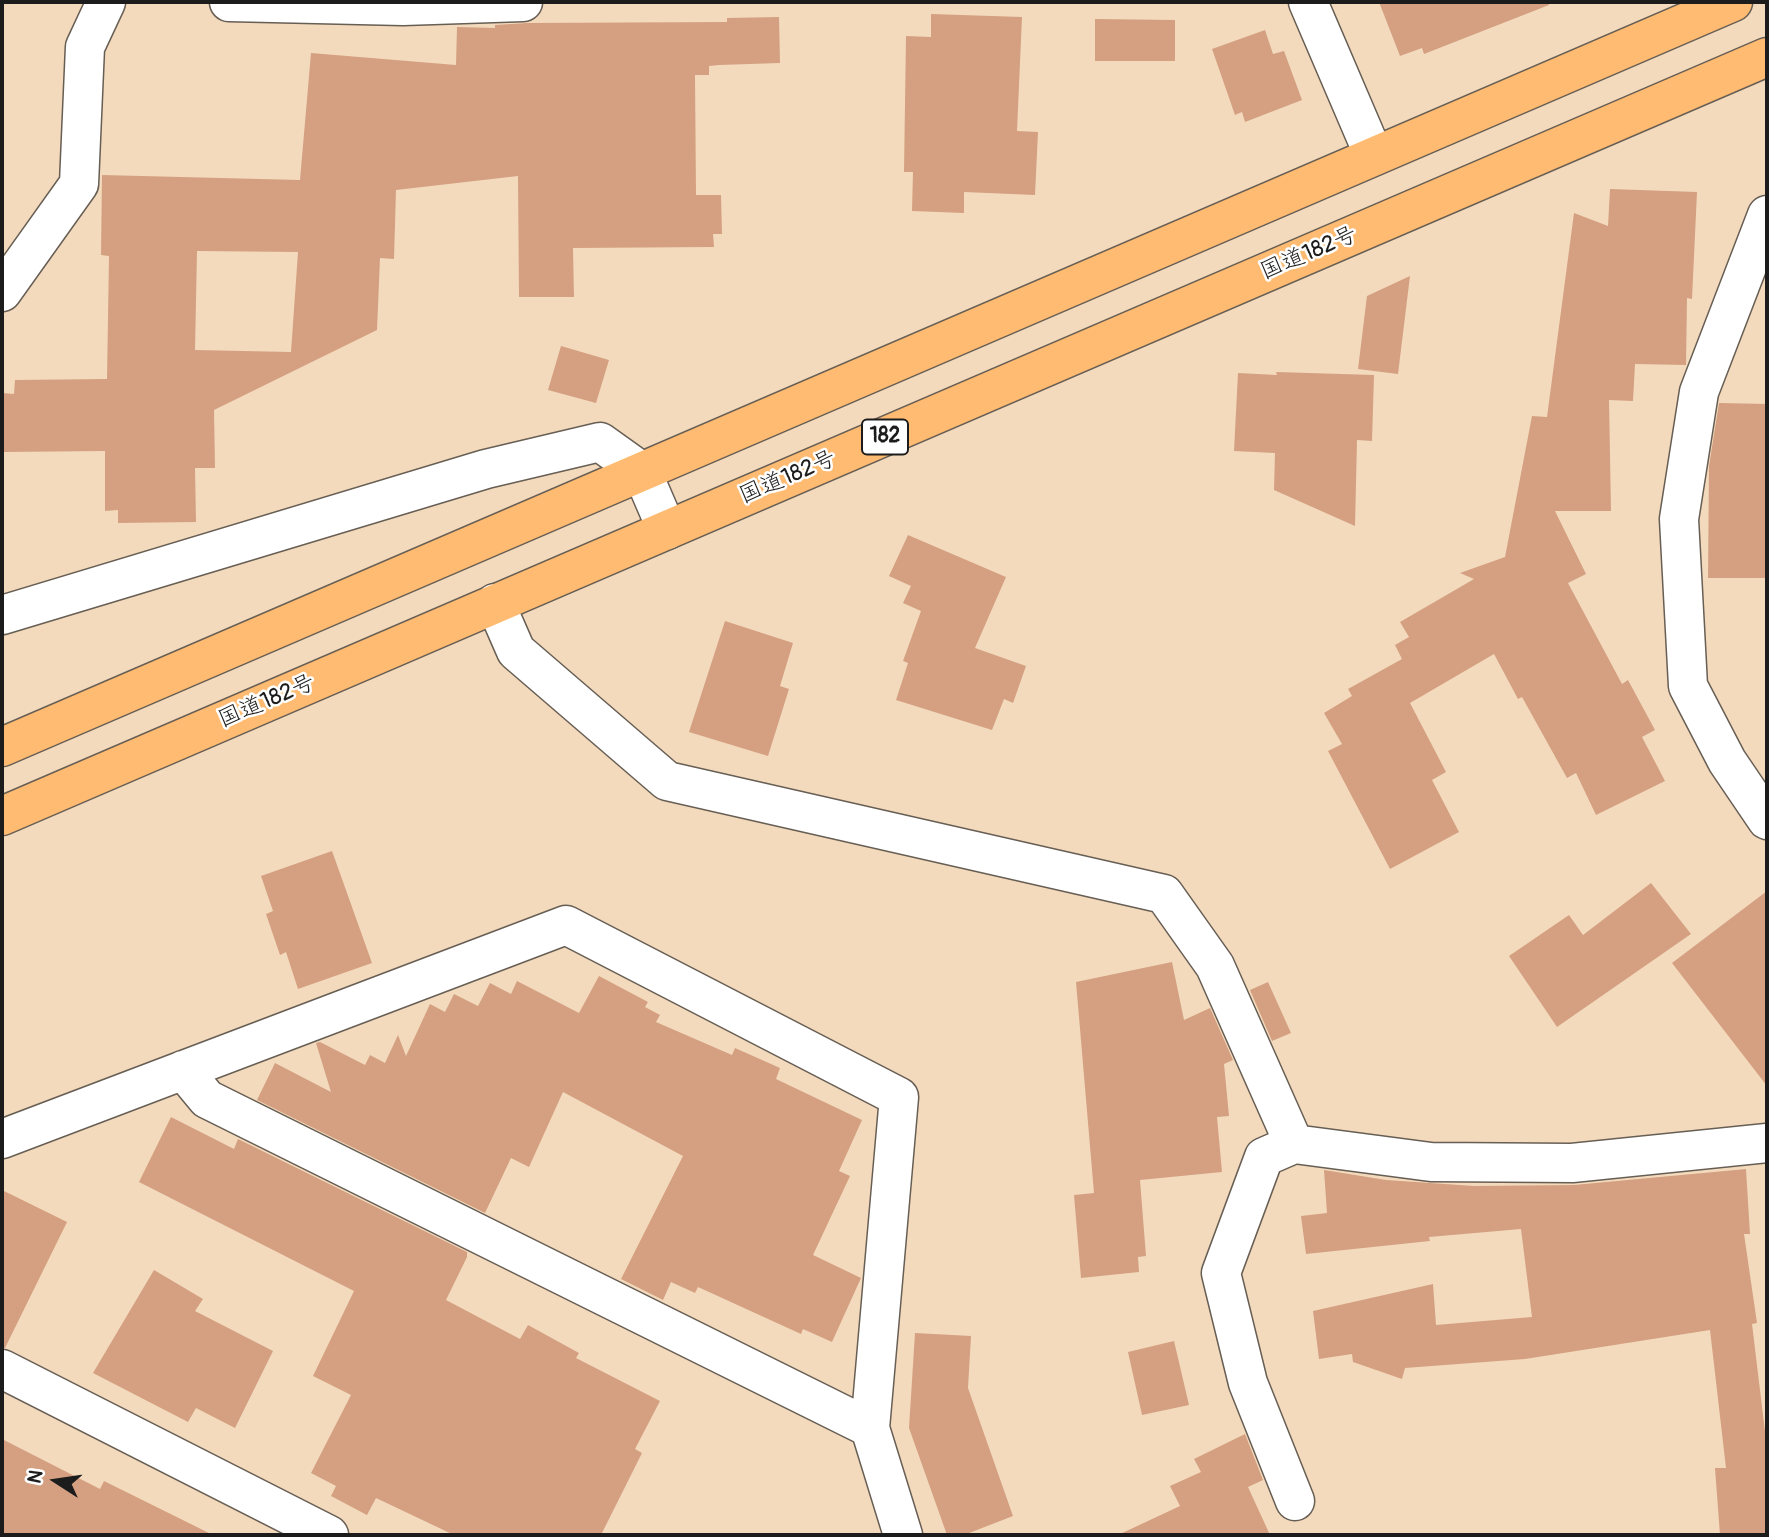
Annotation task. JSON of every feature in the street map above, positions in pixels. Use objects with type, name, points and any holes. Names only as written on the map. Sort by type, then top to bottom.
[{"type":"highway","points":[[2,747],[1733,2]]},
{"type":"highway","name":"国道182号","points":[[2,816],[1767,57]]},
{"type":"street","points":[[2,292],[79,184],[85,47],[106,2]]},
{"type":"street","points":[[229,2],[523,2]]},
{"type":"street","points":[[1308,2],[1374,156]]},
{"type":"street","points":[[1767,215],[1699,392],[1679,519],[1688,686],[1727,761],[1767,820]]},
{"type":"street","points":[[2,615],[486,469],[600,442],[642,471],[667,530]]},
{"type":"street","points":[[495,603],[516,651],[667,781],[1164,894],[1215,966],[1294,1144]]},
{"type":"street","points":[[2,1139],[566,925],[899,1097],[870,1428],[903,1535]]},
{"type":"street","points":[[183,1070],[207,1099],[870,1428]]},
{"type":"street","points":[[1295,1501],[1248,1383],[1221,1273],[1264,1157],[1294,1144],[1432,1161],[1572,1163],[1767,1143]]},
{"type":"street","points":[[2,1369],[324,1534]]},
{"type":"building","points":[[1379,2],[1549,2],[1549,5],[1424,54],[1422,48],[1400,56]]},
{"type":"building","points":[[931,14],[1022,17],[1017,131],[1038,132],[1035,195],[964,192],[964,213],[912,211],[913,172],[904,172],[906,36],[931,37]]},
{"type":"building","points":[[779,17],[780,63],[709,66],[709,75],[695,75],[696,195],[721,195],[722,234],[713,234],[714,247],[573,248],[574,297],[519,297],[518,176],[396,190],[394,259],[380,258],[377,330],[214,410],[215,468],[195,468],[196,522],[118,523],[118,510],[105,511],[105,451],[2,452],[2,393],[14,394],[15,380],[107,379],[109,256],[101,255],[102,175],[300,180],[311,53],[456,65],[457,27],[495,28],[495,25],[527,23],[727,22],[727,18]],"holes":[[[197,251],[298,252],[291,352],[195,350]]]},
{"type":"building","points":[[1095,19],[1175,20],[1175,61],[1095,61]]},
{"type":"building","points":[[1265,30],[1273,54],[1284,51],[1302,100],[1245,122],[1242,112],[1235,115],[1212,49]]},
{"type":"building","points":[[1610,189],[1697,192],[1692,299],[1687,298],[1686,365],[1635,364],[1633,401],[1609,400],[1611,511],[1555,511],[1586,574],[1568,583],[1622,684],[1628,680],[1655,730],[1642,737],[1665,781],[1596,815],[1576,773],[1567,778],[1522,697],[1518,699],[1494,654],[1410,703],[1446,772],[1432,780],[1459,832],[1390,869],[1328,751],[1342,744],[1324,713],[1352,696],[1348,689],[1402,659],[1395,645],[1409,637],[1400,622],[1474,579],[1460,573],[1505,557],[1532,416],[1547,417],[1574,213],[1608,226]]},
{"type":"building","points":[[1410,276],[1398,374],[1358,369],[1367,296]]},
{"type":"building","points":[[561,346],[609,360],[596,403],[548,390]]},
{"type":"building","points":[[1276,372],[1374,375],[1372,441],[1357,440],[1355,526],[1274,490],[1275,453],[1234,451],[1238,373],[1277,375]]},
{"type":"building","points":[[1719,403],[1767,404],[1767,578],[1708,578],[1709,466]]},
{"type":"building","points":[[908,535],[1006,577],[975,648],[1026,666],[1013,703],[1004,699],[992,730],[896,700],[908,663],[903,661],[921,611],[903,603],[911,586],[889,576]]},
{"type":"building","points":[[725,621],[793,643],[780,686],[789,689],[768,756],[689,732]]},
{"type":"building","points":[[332,851],[372,963],[298,989],[286,952],[280,955],[266,914],[273,911],[261,876]]},
{"type":"building","points":[[1651,883],[1691,934],[1557,1027],[1509,956],[1569,915],[1583,935]]},
{"type":"building","points":[[1767,891],[1767,1086],[1672,963]]},
{"type":"building","points":[[1172,962],[1184,1020],[1210,1008],[1233,1060],[1224,1064],[1229,1116],[1217,1117],[1222,1172],[1140,1180],[1146,1256],[1138,1257],[1139,1272],[1081,1278],[1074,1195],[1094,1193],[1076,982]]},
{"type":"building","points":[[599,976],[648,1002],[645,1007],[660,1015],[656,1022],[732,1055],[735,1048],[780,1068],[776,1079],[862,1120],[839,1171],[850,1176],[813,1255],[861,1278],[832,1342],[803,1329],[801,1334],[698,1287],[695,1293],[671,1282],[663,1300],[621,1279],[683,1156],[563,1092],[529,1167],[511,1158],[485,1213],[257,1100],[275,1063],[331,1092],[316,1043],[320,1042],[365,1065],[370,1055],[385,1063],[398,1035],[406,1056],[430,1004],[445,1012],[454,994],[478,1006],[490,983],[511,994],[517,981],[579,1013]]},
{"type":"building","points":[[1268,982],[1291,1033],[1272,1041],[1250,990]]},
{"type":"building","points":[[171,1117],[234,1149],[238,1139],[467,1252],[446,1300],[520,1339],[528,1325],[579,1353],[576,1358],[660,1401],[635,1449],[642,1453],[601,1535],[454,1535],[376,1498],[367,1515],[331,1496],[336,1486],[311,1473],[351,1395],[313,1376],[354,1291],[139,1182]]},
{"type":"building","points":[[1746,1169],[1750,1234],[1744,1234],[1757,1323],[1752,1324],[1767,1448],[1767,1535],[1720,1535],[1715,1468],[1726,1468],[1710,1330],[1525,1359],[1405,1368],[1402,1379],[1353,1362],[1352,1354],[1319,1359],[1313,1311],[1433,1284],[1436,1325],[1532,1317],[1521,1229],[1429,1237],[1430,1241],[1306,1254],[1301,1216],[1327,1213],[1324,1170],[1386,1180],[1474,1186],[1574,1185]]},
{"type":"building","points":[[2,1190],[67,1222],[5,1348],[2,1347]]},
{"type":"building","points":[[154,1270],[203,1299],[195,1311],[273,1351],[235,1428],[196,1408],[188,1422],[93,1373]]},
{"type":"building","points":[[915,1333],[971,1336],[968,1388],[1013,1516],[964,1535],[947,1535],[909,1428]]},
{"type":"building","points":[[1174,1341],[1189,1405],[1142,1415],[1128,1352]]},
{"type":"building","points":[[1245,1434],[1263,1480],[1248,1487],[1270,1535],[1118,1535],[1180,1506],[1170,1486],[1201,1472],[1194,1459]]},
{"type":"building","points":[[2,1439],[100,1489],[104,1481],[213,1535],[2,1535]]}]
